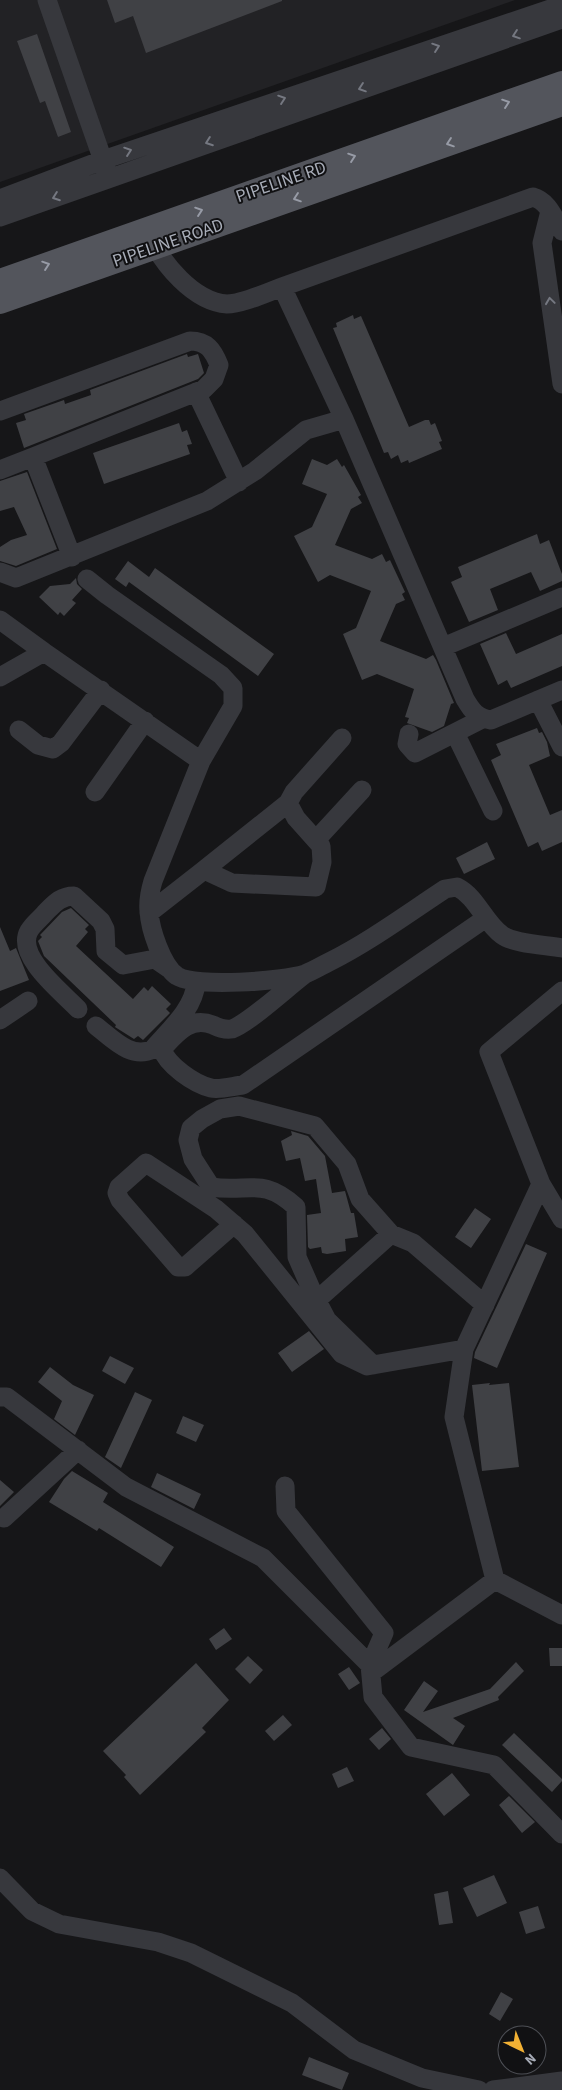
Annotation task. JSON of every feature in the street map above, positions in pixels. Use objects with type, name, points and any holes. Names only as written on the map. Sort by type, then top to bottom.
[{"type":"main road","name":"PIPELINE RD","points":[[0,281],[151,238],[562,83]]},
{"type":"main road","name":"PIPELINE ROAD","points":[[0,302],[151,238],[562,104]]},
{"type":"street","points":[[47,0],[109,178]]},
{"type":"street","points":[[0,199],[102,160],[562,5]]},
{"type":"street","points":[[0,217],[562,19]]},
{"type":"street","points":[[151,238],[169,268],[196,291],[212,300],[228,304],[282,287],[533,197],[540,199],[562,231]]},
{"type":"street","points":[[550,212],[542,243],[561,370]]},
{"type":"street","points":[[282,287],[344,419],[465,699],[473,712],[482,719],[491,720],[562,690]]},
{"type":"street","points":[[0,411],[190,341],[200,341],[208,345],[215,354],[219,365],[214,379],[196,392],[0,470]]},
{"type":"street","points":[[196,392],[239,482]]},
{"type":"street","points":[[0,572],[16,578],[207,501],[255,472],[306,430],[344,419]]},
{"type":"street","points":[[33,457],[72,557]]},
{"type":"street","points":[[87,578],[107,595],[221,674],[233,688],[233,706],[201,761],[148,898],[149,913],[159,950],[168,968]]},
{"type":"street","points":[[443,647],[562,597]]},
{"type":"street","points":[[0,620],[201,761]]},
{"type":"street","points":[[0,678],[44,652]]},
{"type":"street","points":[[19,730],[38,745],[53,749],[61,743],[101,690]]},
{"type":"street","points":[[538,700],[562,747]]},
{"type":"street","points":[[409,734],[407,744],[415,753],[482,719]]},
{"type":"street","points":[[95,792],[145,721]]},
{"type":"street","points":[[455,732],[493,811]]},
{"type":"street","points":[[149,913],[288,803],[294,792],[342,738]]},
{"type":"street","points":[[316,840],[362,790]]},
{"type":"street","points":[[204,870],[232,883],[316,887],[322,862],[322,846],[296,818],[288,803]]},
{"type":"street","points":[[486,918],[243,1085],[213,1088],[199,1083],[165,1058],[162,1049],[190,1023],[203,1021],[221,1028],[232,1029],[305,974],[346,953],[445,889],[457,887],[464,890],[502,935],[511,939],[562,948]]},
{"type":"street","points":[[78,1009],[34,964],[27,946],[28,931],[58,900],[66,896],[74,896],[101,921],[105,929],[106,951],[114,960],[123,965],[155,960],[178,977],[196,983],[272,979],[305,974]]},
{"type":"street","points":[[96,1026],[127,1050],[145,1053],[153,1049],[188,1007],[195,996],[196,983]]},
{"type":"street","points":[[560,1210],[541,1184],[489,1052],[562,991]]},
{"type":"street","points":[[0,1020],[28,1001]]},
{"type":"street","points":[[373,1365],[328,1320],[317,1300],[297,1257],[296,1207],[284,1196],[265,1188],[255,1186],[226,1189],[211,1187],[193,1159],[188,1140],[191,1128],[202,1119],[220,1109],[239,1106],[315,1126],[347,1164],[360,1199],[391,1234],[413,1243],[485,1305]]},
{"type":"street","points":[[234,1224],[184,1267],[178,1267],[120,1200],[117,1192],[119,1187],[146,1163],[216,1210],[234,1224],[245,1234],[342,1354],[360,1363],[373,1365],[464,1349]]},
{"type":"street","points":[[541,1184],[464,1349],[454,1417],[495,1580],[562,1615]]},
{"type":"street","points":[[317,1300],[391,1234]]},
{"type":"street","points":[[0,1397],[8,1396],[126,1487],[263,1558],[370,1669]]},
{"type":"street","points":[[4,1518],[78,1450]]},
{"type":"street","points":[[285,1486],[286,1511],[384,1633],[370,1669],[373,1697],[411,1747],[494,1766],[562,1834]]},
{"type":"street","points":[[370,1669],[495,1580]]},
{"type":"street","points":[[0,1878],[32,1911],[59,1924],[149,1940],[191,1953],[292,2003],[354,2050],[422,2078],[479,2090]]},
{"type":"street","points":[[493,2090],[562,2081]]},
{"type":"shaded area","points":[[0,0],[515,0],[0,182]]},
{"type":"building","points":[[107,0],[282,1],[146,53],[133,16],[115,23]]},
{"type":"building","points":[[37,34],[71,132],[58,137],[45,101],[40,103],[17,41]]},
{"type":"building","points":[[353,315],[354,319],[361,316],[409,427],[425,420],[429,420],[431,425],[435,423],[442,441],[439,442],[442,449],[409,463],[408,460],[401,463],[398,455],[391,459],[388,452],[384,453],[333,328],[337,327],[336,323]]},
{"type":"building","points":[[187,354],[188,357],[198,354],[204,373],[198,379],[24,448],[16,423],[26,420],[24,414],[64,400],[65,404],[91,395],[90,390]]},
{"type":"building","points":[[179,423],[182,432],[187,430],[192,444],[187,445],[190,454],[104,484],[93,453]]},
{"type":"building","points":[[312,459],[327,465],[337,459],[342,467],[344,465],[361,495],[358,497],[362,503],[351,509],[335,545],[372,559],[382,554],[386,562],[390,560],[405,592],[402,594],[405,600],[396,604],[380,641],[426,659],[433,655],[436,660],[454,703],[451,704],[444,726],[432,732],[407,723],[409,718],[405,717],[414,689],[377,674],[362,680],[343,634],[356,628],[371,591],[330,575],[318,582],[294,536],[312,527],[327,494],[302,484]]},
{"type":"building","points":[[27,472],[57,549],[16,566],[0,561],[0,547],[11,540],[27,535],[14,507],[0,511],[0,481]]},
{"type":"building","points":[[537,534],[540,544],[549,540],[562,574],[562,581],[540,591],[531,572],[490,589],[498,610],[469,622],[451,582],[462,577],[458,567]]},
{"type":"building","points":[[128,561],[149,577],[155,568],[274,654],[258,676],[129,582],[126,587],[115,579]]},
{"type":"building","points":[[76,578],[77,584],[82,589],[72,600],[76,603],[64,616],[60,612],[58,615],[39,597],[50,586],[70,584]]},
{"type":"building","points":[[506,633],[516,654],[562,634],[562,666],[511,688],[507,680],[498,685],[480,644]]},
{"type":"building","points":[[537,728],[539,733],[542,732],[547,742],[550,756],[529,765],[550,815],[562,810],[562,842],[542,851],[538,842],[528,847],[491,760],[501,755],[496,744]]},
{"type":"building","points":[[487,842],[495,859],[464,874],[456,858]]},
{"type":"building","points":[[71,908],[89,925],[85,929],[88,932],[76,946],[133,999],[144,987],[148,991],[152,986],[171,1004],[166,1009],[170,1013],[143,1040],[138,1036],[134,1039],[115,1027],[116,1025],[44,956],[38,941],[42,937],[40,935],[62,912]]},
{"type":"building","points":[[0,927],[10,951],[16,948],[29,980],[0,991]]},
{"type":"building","points":[[291,1131],[308,1136],[325,1156],[332,1193],[345,1191],[351,1213],[354,1213],[358,1237],[345,1239],[346,1251],[327,1254],[322,1253],[321,1247],[310,1249],[308,1247],[307,1215],[321,1213],[316,1179],[305,1181],[300,1158],[286,1161],[281,1141],[292,1135]]},
{"type":"building","points":[[475,1208],[491,1219],[471,1248],[455,1237]]},
{"type":"building","points":[[526,1244],[547,1253],[497,1368],[474,1358],[475,1352]]},
{"type":"building","points":[[309,1331],[324,1349],[292,1372],[278,1353]]},
{"type":"building","points":[[110,1356],[134,1368],[125,1384],[102,1371]]},
{"type":"building","points":[[50,1367],[73,1385],[94,1395],[75,1435],[54,1419],[62,1401],[38,1382]]},
{"type":"building","points":[[490,1383],[489,1385],[509,1383],[519,1467],[482,1471],[472,1385]]},
{"type":"building","points":[[135,1392],[152,1400],[121,1468],[105,1457]]},
{"type":"building","points":[[183,1416],[204,1425],[196,1442],[176,1433]]},
{"type":"building","points":[[72,1471],[108,1493],[103,1502],[174,1547],[161,1567],[99,1528],[97,1531],[49,1502],[64,1479]]},
{"type":"building","points":[[157,1473],[201,1494],[194,1509],[151,1487]]},
{"type":"building","points":[[0,1480],[14,1492],[0,1506]]},
{"type":"building","points":[[224,1628],[232,1639],[216,1650],[209,1639]]},
{"type":"building","points":[[549,1648],[562,1648],[562,1666],[550,1666]]},
{"type":"building","points":[[248,1656],[263,1670],[250,1684],[235,1669]]},
{"type":"building","points":[[516,1662],[524,1671],[498,1697],[499,1700],[453,1718],[465,1726],[453,1745],[404,1710],[424,1681],[438,1691],[423,1712],[490,1689]]},
{"type":"building","points":[[196,1663],[229,1700],[202,1728],[206,1732],[140,1795],[124,1777],[126,1775],[103,1751]]},
{"type":"building","points":[[349,1667],[360,1683],[349,1690],[338,1674]]},
{"type":"building","points":[[283,1715],[292,1725],[274,1741],[265,1731]]},
{"type":"building","points":[[382,1728],[391,1739],[379,1750],[369,1739]]},
{"type":"building","points":[[514,1733],[562,1779],[552,1792],[502,1745]]},
{"type":"building","points":[[347,1767],[354,1781],[338,1788],[332,1774]]},
{"type":"building","points":[[452,1773],[470,1795],[444,1816],[426,1794]]},
{"type":"building","points":[[509,1796],[535,1822],[522,1833],[499,1805]]},
{"type":"building","points":[[494,1875],[507,1903],[477,1917],[463,1888]]},
{"type":"building","points":[[448,1891],[453,1923],[439,1925],[434,1894]]},
{"type":"building","points":[[538,1906],[545,1928],[526,1934],[519,1912]]},
{"type":"building","points":[[501,1992],[513,1999],[500,2021],[489,2014]]},
{"type":"building","points":[[309,2057],[349,2073],[342,2090],[302,2075]]}]
